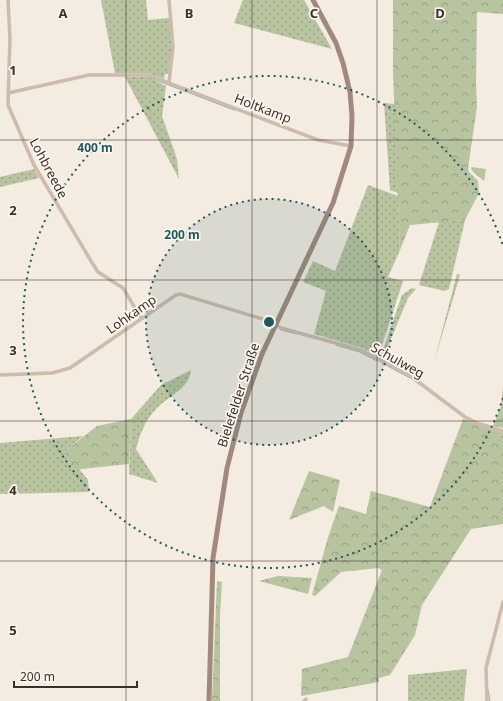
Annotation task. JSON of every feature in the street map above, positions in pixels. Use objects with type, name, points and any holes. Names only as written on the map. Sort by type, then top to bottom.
[{"type":"main road","name":"Bielefelder Straße","points":[[209,701],[211,581],[220,506],[227,468],[241,413],[275,324],[333,203],[351,146],[352,116],[350,92],[343,63],[336,43],[314,0]]},
{"type":"street","name":"Lohbreede","points":[[8,0],[10,38],[8,93],[11,111],[34,165],[98,272],[124,288],[141,318]]},
{"type":"street","points":[[169,0],[173,47],[169,83]]},
{"type":"street","name":"Holtkamp","points":[[8,93],[93,75],[148,75],[318,140],[351,146]]},
{"type":"street","name":"Lohkamp","points":[[0,375],[52,373],[70,368],[176,294],[266,320],[275,324]]},
{"type":"street","name":"Schulweg","points":[[275,324],[281,328],[361,350],[409,375],[465,417],[477,423],[503,431]]},
{"type":"street","points":[[487,701],[486,668],[503,602]]},
{"type":"green space","points":[[101,0],[146,0],[148,20],[169,18],[172,47],[169,74],[165,74],[164,79],[148,73],[115,73]]},
{"type":"green space","points":[[243,0],[304,0],[332,49],[234,23]]},
{"type":"green space","points":[[393,0],[503,0],[503,14],[477,12],[477,107],[468,168],[469,172],[478,181],[479,193],[465,220],[410,225],[400,250],[393,72]]},
{"type":"green space","points":[[125,77],[148,77],[166,86],[162,116],[177,159],[179,179]]},
{"type":"green space","points":[[384,103],[395,104],[398,193],[390,190]]},
{"type":"green space","points":[[471,167],[486,169],[484,181],[472,171]]},
{"type":"green space","points":[[34,169],[39,178],[0,187],[0,177]]},
{"type":"green space","points":[[368,185],[398,196],[400,250],[388,277],[403,281],[379,354],[376,355],[362,348],[314,334],[326,291],[303,282],[313,261],[335,271]]},
{"type":"green space","points":[[465,220],[449,289],[445,291],[419,285],[439,222]]},
{"type":"green space","points":[[457,274],[460,275],[434,362]]},
{"type":"green space","points":[[412,288],[416,289],[408,298],[383,358],[381,356],[402,295]]},
{"type":"green space","points":[[191,370],[187,383],[178,392],[162,403],[149,417],[141,433],[136,449],[158,483],[129,474],[131,419],[161,385]]},
{"type":"green space","points":[[503,386],[503,428],[493,426],[501,406]]},
{"type":"green space","points":[[131,419],[129,464],[73,470],[64,452],[97,426]]},
{"type":"green space","points":[[463,419],[503,433],[503,524],[471,529],[422,605],[415,635],[390,675],[379,678],[379,682],[301,696],[302,669],[348,657],[382,570],[378,568],[341,572],[315,596],[312,595],[328,537],[339,506],[366,514],[371,491],[430,507]]},
{"type":"green space","points":[[83,436],[64,452],[73,470],[79,469],[88,480],[89,492],[0,494],[0,443]]},
{"type":"green space","points":[[309,471],[340,480],[333,512],[324,506],[289,520]]},
{"type":"green space","points":[[278,576],[312,578],[308,594],[259,581]]},
{"type":"green space","points":[[217,581],[222,582],[220,615],[220,701],[212,701]]},
{"type":"green space","points":[[467,669],[464,701],[408,701],[408,675]]},
{"type":"waterway","points":[[148,77],[234,110]]},
{"type":"waterway","points":[[281,330],[297,334]]},
{"type":"waterway","points":[[336,345],[360,352],[377,361]]},
{"type":"waterway","points":[[382,363],[410,378]]},
{"type":"waterway","points":[[488,690],[490,701]]}]
